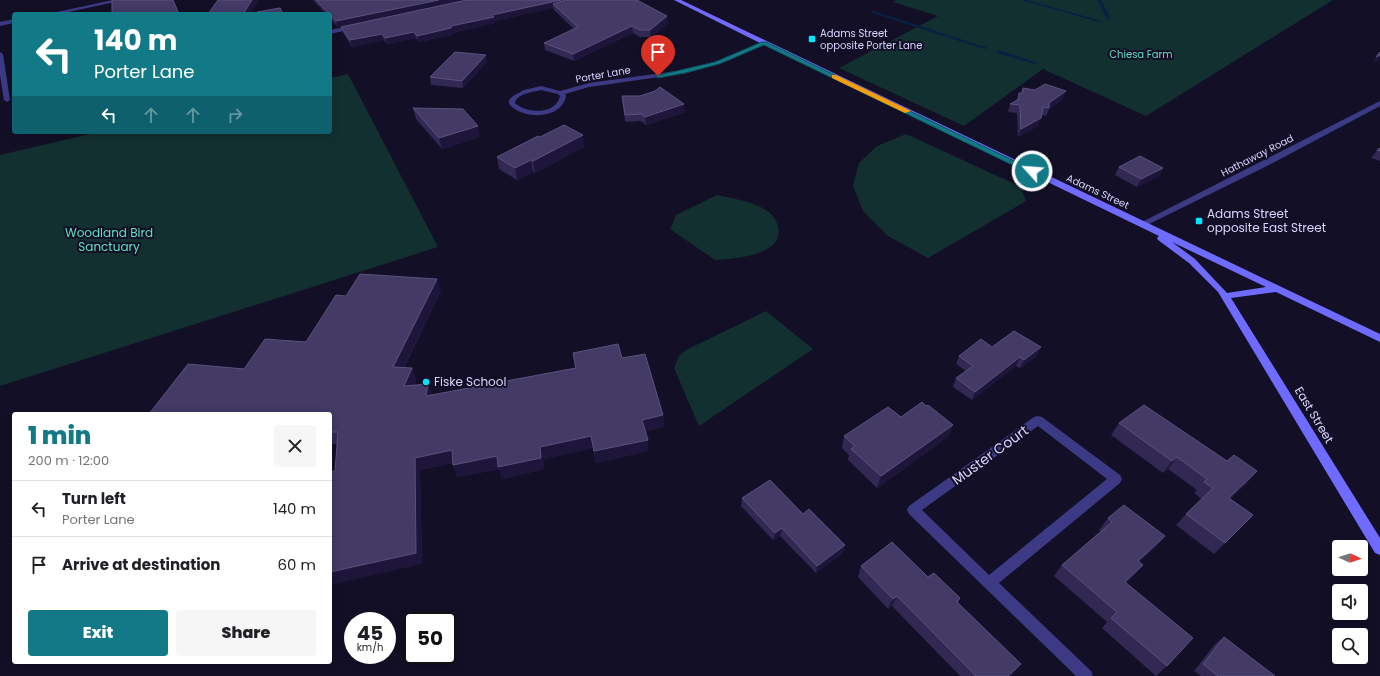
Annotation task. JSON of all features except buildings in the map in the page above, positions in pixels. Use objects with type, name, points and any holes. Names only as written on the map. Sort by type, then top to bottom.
[{"type":"main road","name":"Adams Street","points":[[677,0],[1380,338]]},
{"type":"main road","name":"East Street","points":[[1142,224],[1192,261],[1225,296],[1380,549]]},
{"type":"main road","points":[[1225,296],[1278,289]]},
{"type":"street","points":[[60,12],[121,0]]},
{"type":"street","points":[[0,24],[12,21]]},
{"type":"street","points":[[332,32],[358,26]]},
{"type":"street","name":"Porter Lane","points":[[560,93],[563,100],[561,104],[556,108],[542,112],[534,113],[519,111],[512,104],[512,100],[515,97],[526,91],[548,89],[560,93],[589,85],[685,72],[726,60],[764,43]]},
{"type":"street","points":[[0,54],[7,100]]},
{"type":"street","name":"Hathaway Road","points":[[1142,224],[1264,164],[1380,102]]},
{"type":"street","points":[[1371,107],[1380,110]]},
{"type":"street","name":"Muster Court","points":[[989,583],[1116,479],[1038,420],[913,510],[989,583],[1086,676]]},
{"type":"green space","name":"Chiesa Farm","points":[[896,0],[1333,0],[1146,116],[1043,69],[964,126],[839,68],[938,16],[893,2]]},
{"type":"green space","name":"Woodland Bird Sanctuary","points":[[348,74],[438,247],[0,386],[0,155],[89,134],[332,134],[332,78]]},
{"type":"green space","points":[[906,134],[1021,187],[1026,201],[928,258],[888,236],[863,211],[853,186],[859,163],[877,146]]},
{"type":"green space","points":[[717,195],[748,202],[768,212],[775,220],[778,227],[778,237],[774,244],[766,250],[756,254],[744,257],[715,260],[670,229],[676,215]]},
{"type":"green space","points":[[766,311],[813,349],[699,426],[674,368],[679,356],[686,350]]},
{"type":"waterway","points":[[1023,0],[1100,21]]},
{"type":"waterway","points":[[1099,0],[1109,19]]},
{"type":"waterway","points":[[873,12],[986,48]]},
{"type":"waterway","points":[[999,52],[1037,63]]},
{"type":"slow traffic","points":[[834,77],[908,111]]},
{"type":"place","name":"Adams Street opposite Porter Lane","points":[[812,39]]},
{"type":"place","name":"Adams Street opposite East Street","points":[[1199,221]]},
{"type":"place","name":"Fiske School","points":[[426,382]]},
{"type":"route","points":[[658,76],[685,72],[717,63],[764,43],[1032,171]]}]
